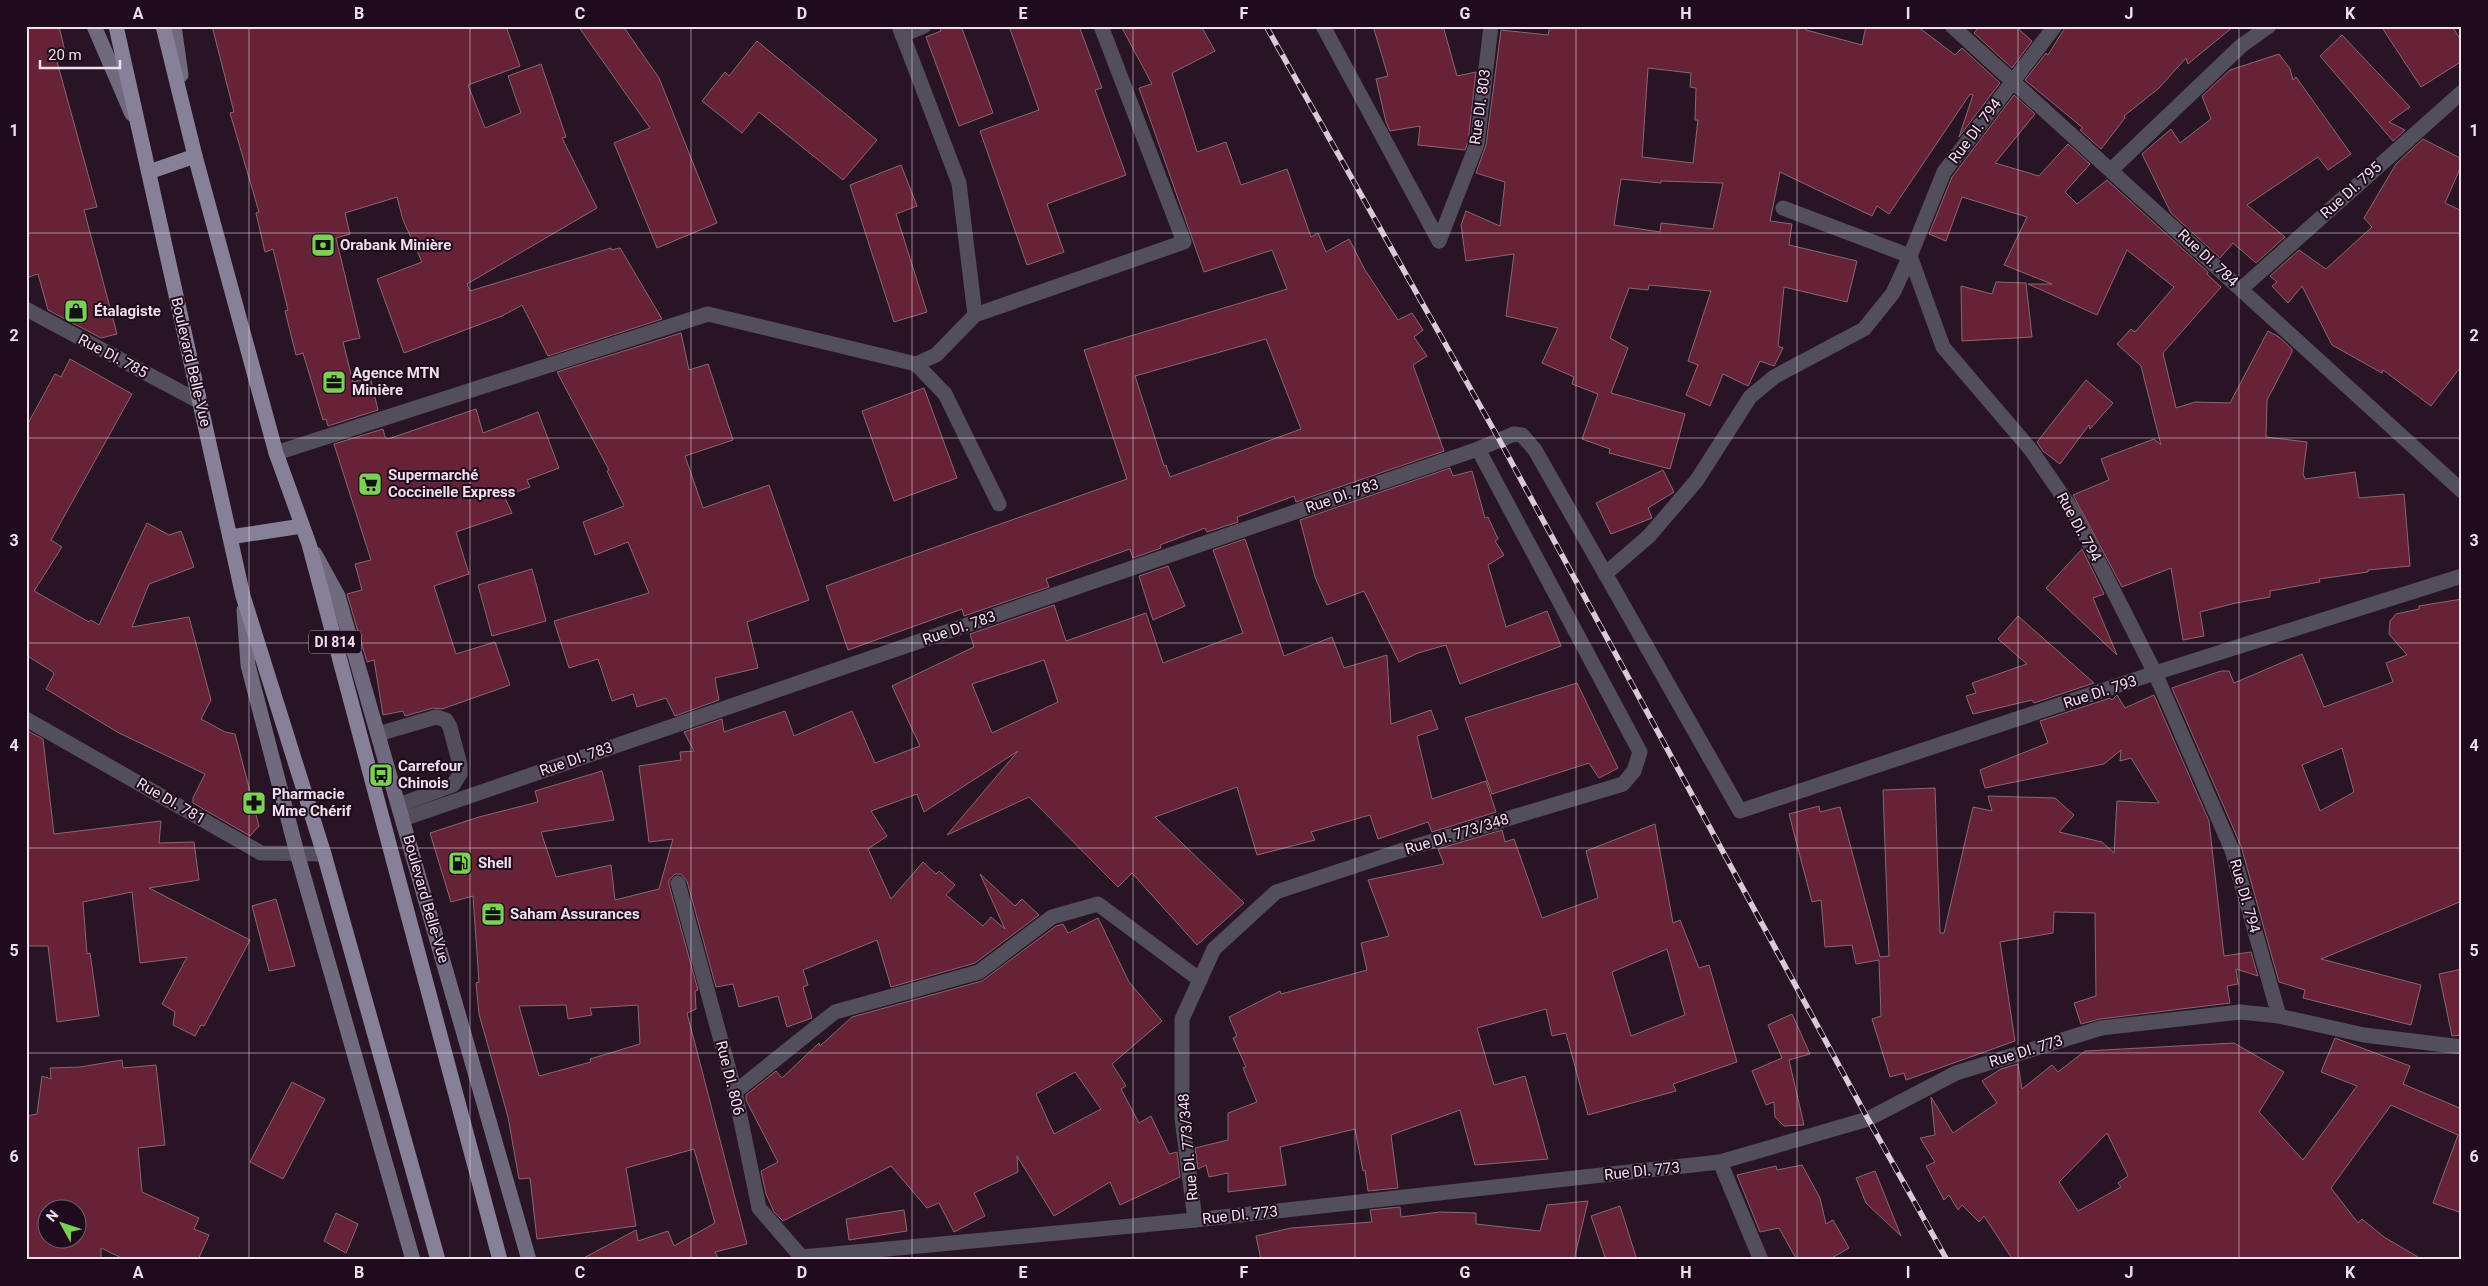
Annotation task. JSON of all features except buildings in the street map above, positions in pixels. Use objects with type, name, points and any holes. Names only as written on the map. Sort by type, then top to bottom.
[{"type":"main road","name":"Boulevard Belle-Vue","points":[[116,26],[243,596],[324,854],[438,1260]]},
{"type":"main road","name":"Boulevard Belle-Vue","points":[[163,26],[195,156],[276,453],[309,544],[500,1260]]},
{"type":"main road","points":[[149,172],[195,156]]},
{"type":"main road","points":[[230,537],[302,526]]},
{"type":"street","name":"Boulevard Belle-Vue","points":[[94,26],[139,128]]},
{"type":"street","name":"Boulevard Belle-Vue","points":[[174,26],[190,136]]},
{"type":"street","points":[[924,26],[900,31],[959,183],[975,315]]},
{"type":"street","points":[[916,364],[936,355],[975,315],[1184,242],[1101,26]]},
{"type":"street","name":"Rue DI. 803","points":[[1323,26],[1439,241],[1477,144],[1491,26]]},
{"type":"street","name":"Rue DI. 784","points":[[1952,26],[2014,80],[2462,491]]},
{"type":"street","name":"Rue DI. 794","points":[[2056,26],[1944,172],[1910,256],[1943,347],[2030,450],[2073,511],[2155,673],[2232,850],[2279,1016]]},
{"type":"street","points":[[2111,170],[2241,46],[2269,26]]},
{"type":"street","name":"Rue DI. 795","points":[[2241,289],[2462,92]]},
{"type":"street","points":[[1604,574],[1649,536],[1697,480],[1750,397],[1774,377],[1864,330],[1893,294],[1910,256],[1783,208]]},
{"type":"street","name":"Rue DI. 785","points":[[26,309],[200,402]]},
{"type":"street","points":[[276,453],[708,314],[916,364],[945,394],[999,504]]},
{"type":"street","name":"Rue DI. 783","points":[[401,812],[1478,449],[1514,434],[1522,434],[1535,450],[1604,574]]},
{"type":"street","name":"Rue DI. 773/348","points":[[1195,1220],[1182,1118],[1182,1018],[1214,949],[1276,892],[1400,851],[1623,784],[1634,770],[1640,752],[1478,449]]},
{"type":"street","name":"Boulevard Belle-Vue","points":[[309,544],[338,596],[529,1260]]},
{"type":"street","name":"Rue DI. 793","points":[[1604,574],[1740,811],[2155,673],[2462,576]]},
{"type":"street","name":"Boulevard Belle-Vue","points":[[243,596],[248,665],[297,853],[413,1260]]},
{"type":"street","points":[[378,734],[436,717],[446,720],[450,727],[460,765],[460,774],[453,785],[401,812]]},
{"type":"street","name":"Rue DI. 781","points":[[26,719],[261,852],[324,854]]},
{"type":"street","name":"Rue DI. 806","points":[[678,883],[735,1092],[759,1208],[802,1259]]},
{"type":"street","points":[[735,1092],[835,1012],[979,972],[1052,918],[1098,904],[1200,980]]},
{"type":"street","name":"Rue DI. 773","points":[[802,1259],[1195,1220],[1720,1162],[1868,1119],[1956,1073],[2101,1028],[2240,1012],[2279,1016],[2364,1034],[2462,1047]]},
{"type":"street","points":[[1720,1162],[1761,1260]]},
{"type":"railway","points":[[1266,26],[1500,441],[1868,1119],[1947,1260]]},
{"type":"place","name":"Orabank Minière","points":[[323,245]]},
{"type":"place","name":"Étalagiste","points":[[76,311]]},
{"type":"place","name":"Agence MTN Minière","points":[[334,382]]},
{"type":"place","name":"Supermarché Coccinelle Express","points":[[370,484]]},
{"type":"place","name":"Carrefour Chinois","points":[[381,775]]},
{"type":"place","name":"Pharmacie Mme Chérif","points":[[254,803]]},
{"type":"place","name":"Shell","points":[[460,863]]},
{"type":"place","name":"Saham Assurances","points":[[493,914]]}]
